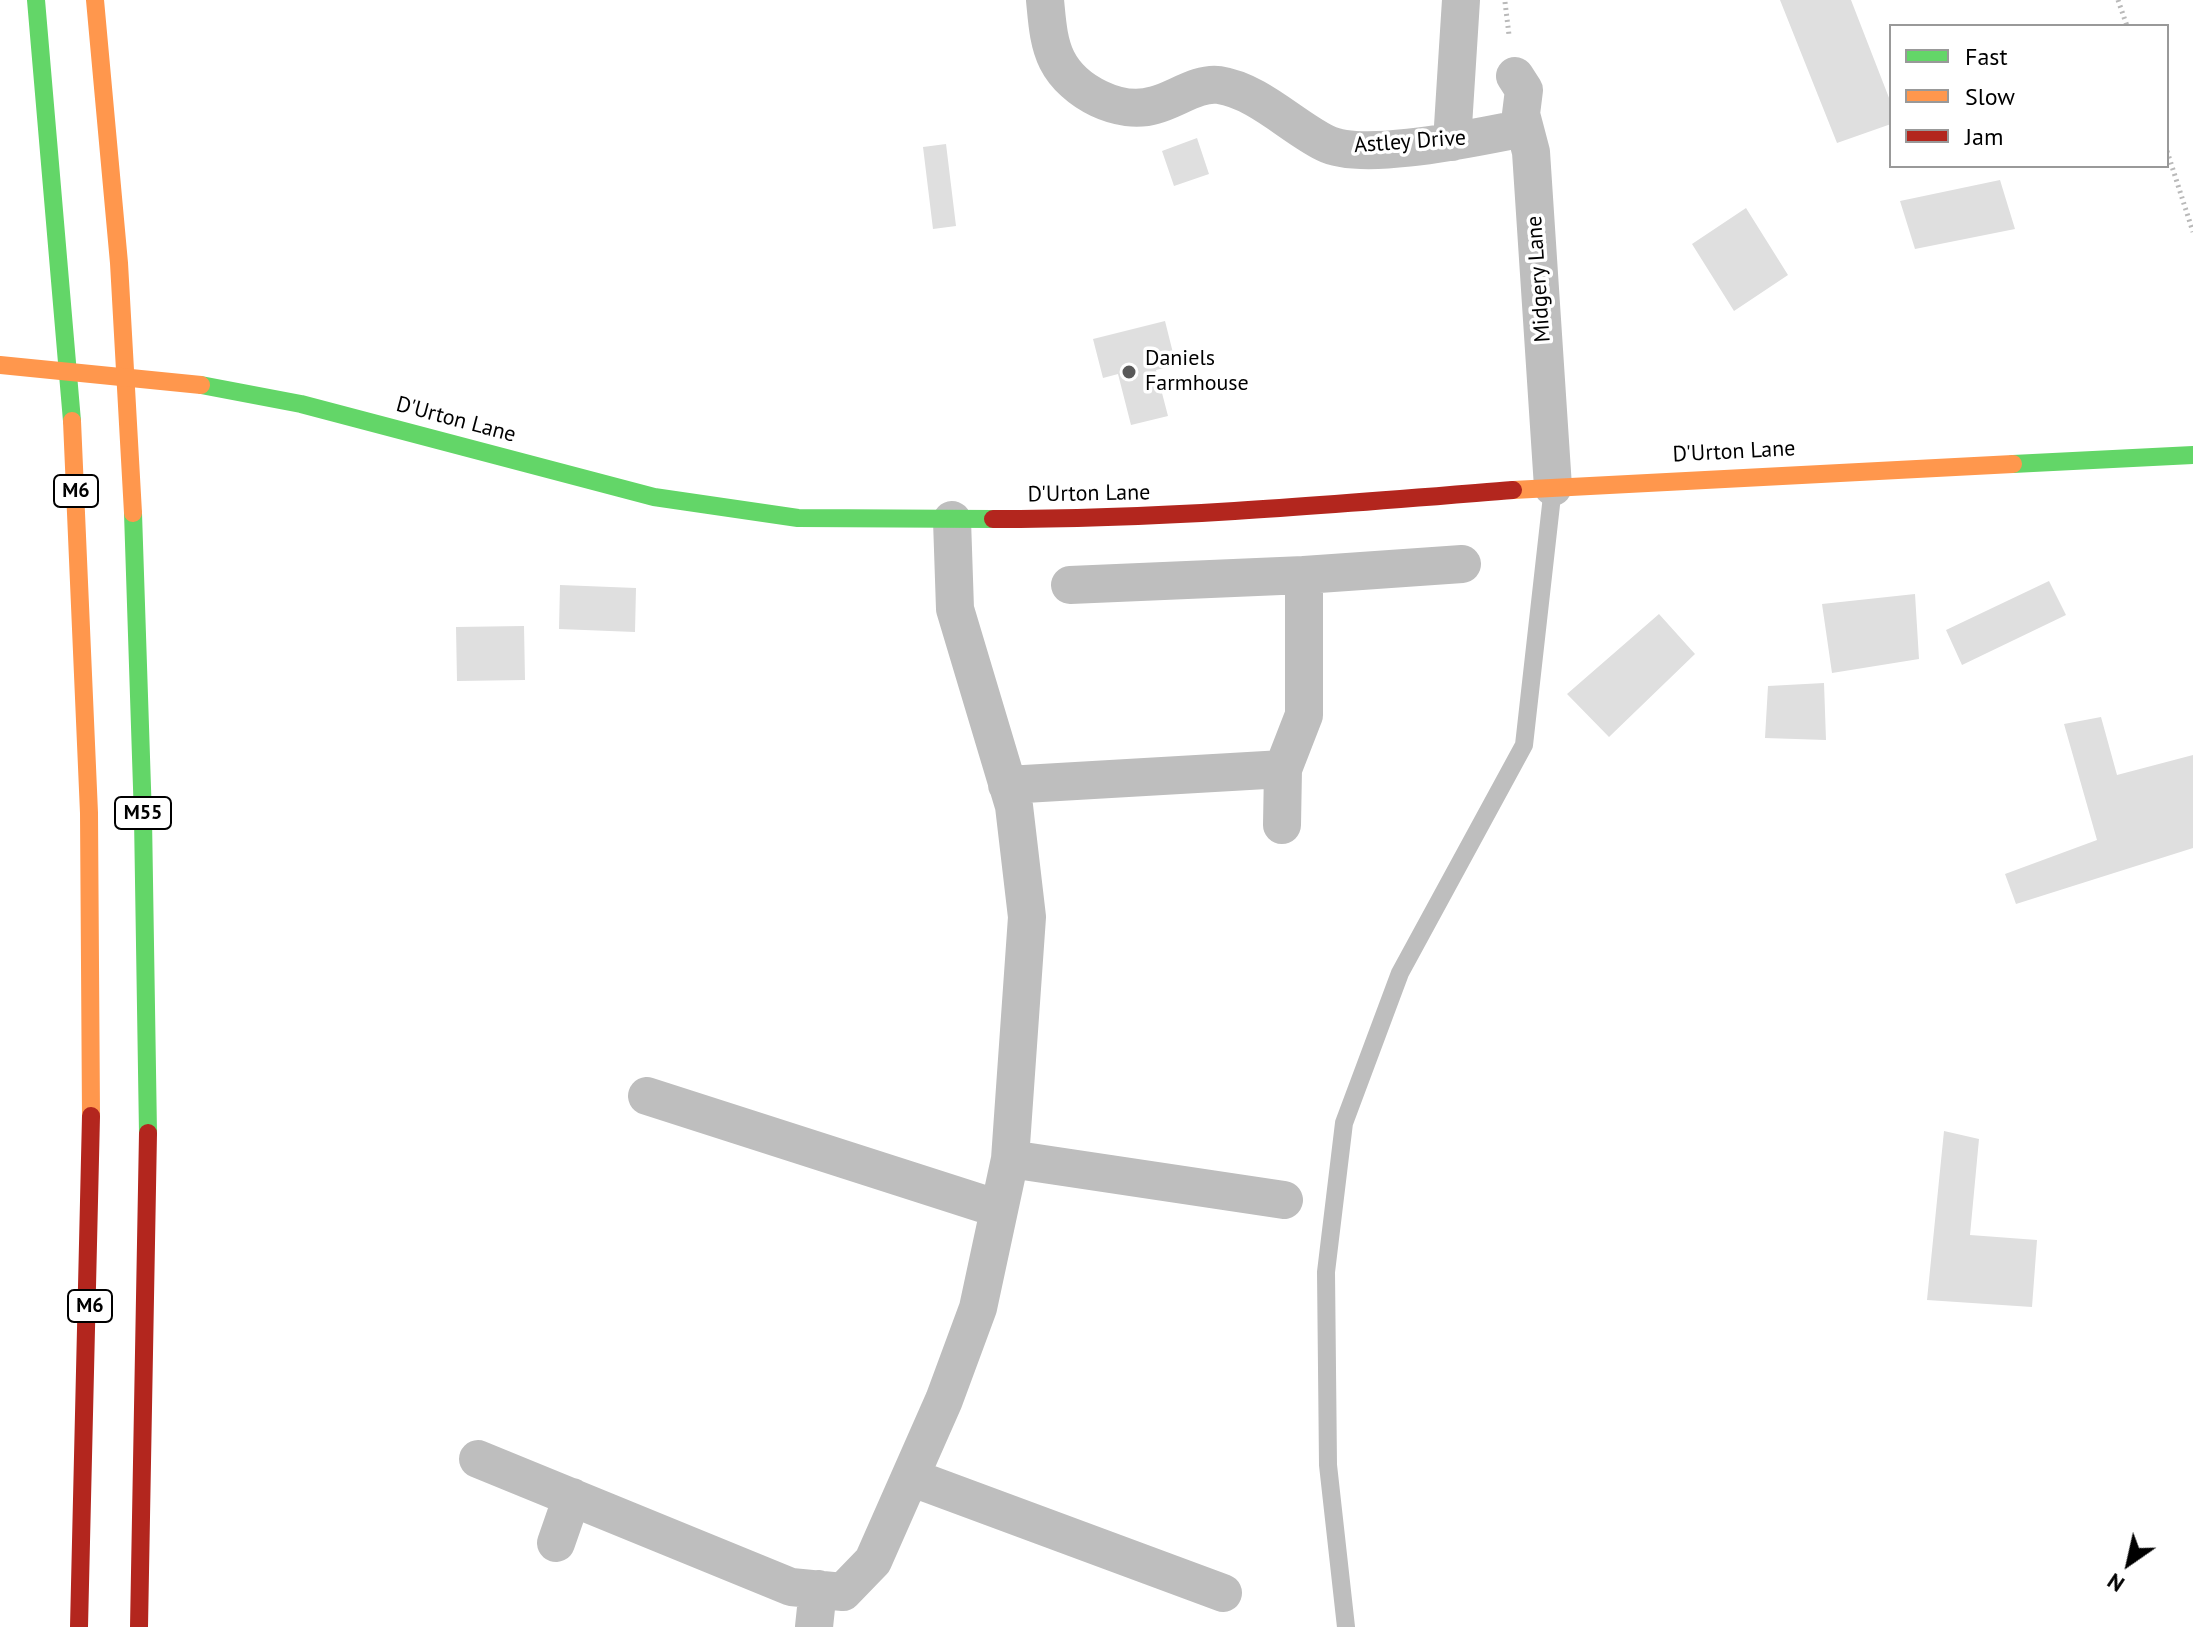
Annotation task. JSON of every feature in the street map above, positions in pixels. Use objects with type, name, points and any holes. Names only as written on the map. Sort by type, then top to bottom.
[{"type":"main road","name":"M6","points":[[36,0],[67,295],[89,799],[92,984],[90,1387],[79,1627]]},
{"type":"main road","name":"M55","points":[[95,0],[122,294],[149,973],[148,1386],[139,1627]]},
{"type":"main road","name":"D'Urton Lane","points":[[0,365],[201,385],[301,404],[654,497],[798,518],[952,520],[1247,512],[1553,487],[2193,455]]},
{"type":"street","name":"Astley Drive","points":[[1045,0],[1057,61],[1075,83],[1099,100],[1126,107],[1152,106],[1216,84],[1246,93],[1329,146],[1362,150],[1452,142],[1524,128]]},
{"type":"street","points":[[1452,142],[1461,0]]},
{"type":"street","name":"Midgery Lane","points":[[1515,76],[1524,90],[1521,114],[1531,152],[1553,487]]},
{"type":"street","points":[[478,1459],[791,1587],[843,1592],[873,1561],[944,1400],[978,1308],[1010,1159],[1027,917],[1014,806],[955,609],[952,520]]},
{"type":"street","points":[[1070,585],[1304,575],[1462,564]]},
{"type":"street","points":[[1282,825],[1283,769],[1304,715],[1304,575]]},
{"type":"street","points":[[1007,785],[1283,769]]},
{"type":"street","points":[[647,1096],[999,1209]]},
{"type":"street","points":[[1010,1159],[1284,1200]]},
{"type":"street","points":[[910,1477],[1223,1593]]},
{"type":"street","points":[[556,1543],[572,1497]]},
{"type":"street","points":[[814,1627],[818,1589]]},
{"type":"lane","points":[[1346,1627],[1328,1465],[1326,1272],[1344,1123],[1400,973],[1524,745],[1553,487]]},
{"type":"path","points":[[2118,0],[2126,24]]},
{"type":"path","points":[[2169,157],[2193,232]]},
{"type":"building","points":[[1780,0],[1851,0],[1889,98],[1889,125],[1837,143]]},
{"type":"building","points":[[1197,138],[1209,174],[1174,186],[1162,151]]},
{"type":"building","points":[[946,144],[956,226],[933,229],[923,147]]},
{"type":"building","points":[[2000,180],[2015,229],[1915,249],[1900,201]]},
{"type":"building","points":[[1746,208],[1788,275],[1734,311],[1692,244]]},
{"type":"building","name":"Daniels Farmhouse","points":[[1165,321],[1176,365],[1156,370],[1168,416],[1131,425],[1118,374],[1103,378],[1093,339]]},
{"type":"building","points":[[2049,581],[2066,615],[1962,665],[1946,630]]},
{"type":"building","points":[[560,585],[636,588],[635,632],[559,629]]},
{"type":"building","points":[[1915,594],[1919,659],[1832,673],[1822,604]]},
{"type":"building","points":[[1659,614],[1695,654],[1609,737],[1567,694]]},
{"type":"building","points":[[524,626],[525,680],[457,681],[456,627]]},
{"type":"building","points":[[1824,683],[1826,740],[1765,738],[1768,686]]},
{"type":"building","points":[[2101,717],[2117,775],[2193,755],[2193,848],[2016,904],[2005,874],[2097,840],[2064,724]]},
{"type":"building","points":[[1944,1131],[1979,1139],[1970,1235],[2037,1240],[2032,1307],[1927,1300]]},
{"type":"traffic: fast","points":[[36,0],[72,421]]},
{"type":"traffic: fast","points":[[201,385],[301,404],[654,497],[798,518],[993,519]]},
{"type":"traffic: fast","points":[[2013,464],[2193,455]]},
{"type":"traffic: fast","points":[[133,513],[143,818],[148,1133]]},
{"type":"traffic: slow","points":[[95,0],[119,263],[133,513]]},
{"type":"traffic: slow","points":[[0,365],[201,385]]},
{"type":"traffic: slow","points":[[72,421],[89,813],[91,1116]]},
{"type":"traffic: slow","points":[[1513,490],[2013,464]]},
{"type":"traffic: jam","points":[[993,519],[1188,514],[1513,490]]},
{"type":"traffic: jam","points":[[79,1627],[91,1116]]},
{"type":"traffic: jam","points":[[139,1627],[148,1133]]},
{"type":"place","name":"Daniels Farmhouse","points":[[1129,372]]}]
